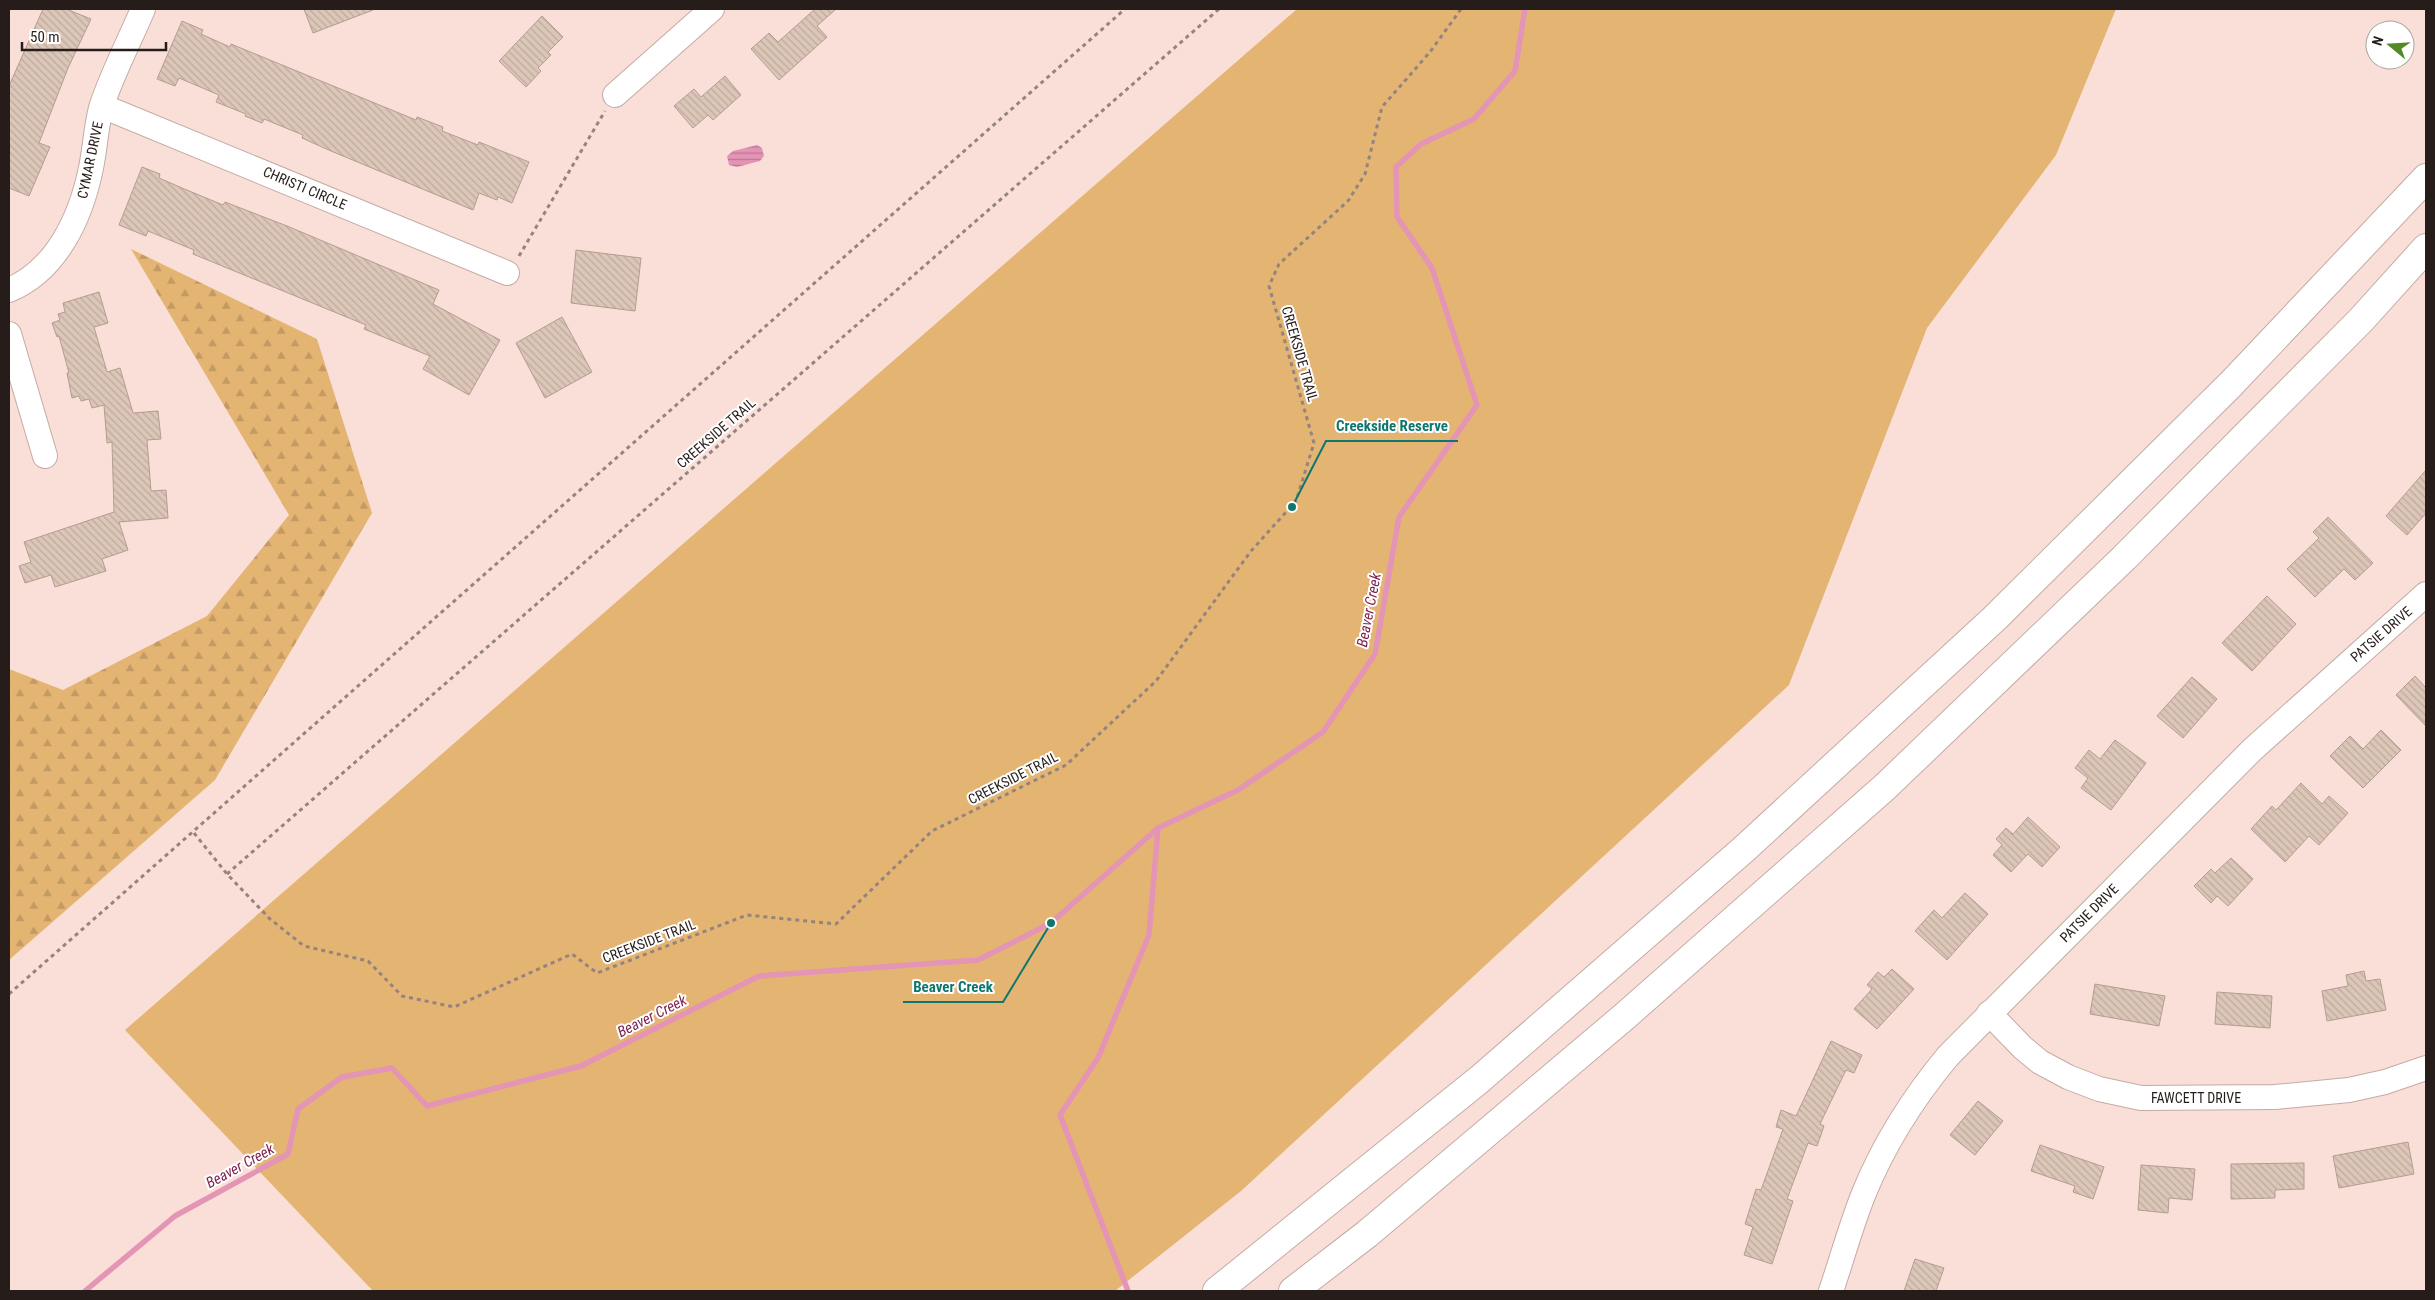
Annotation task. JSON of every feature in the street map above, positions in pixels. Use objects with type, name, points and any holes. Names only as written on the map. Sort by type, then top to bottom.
[{"type":"highway","points":[[1217,1291],[1480,1079],[1750,844],[2009,604],[2231,384],[2426,178]]},
{"type":"highway","points":[[1294,1291],[1367,1234],[1624,1016],[1885,787],[2124,558],[2361,320],[2426,248]]},
{"type":"highway","points":[[1310,1291],[1367,1234]]},
{"type":"street","name":"CYMAR DRIVE","points":[[9,290],[40,272],[60,249],[87,185],[95,131],[102,106],[143,9]]},
{"type":"street","points":[[615,95],[712,9]]},
{"type":"street","name":"CHRISTI CIRCLE","points":[[102,106],[507,273]]},
{"type":"street","points":[[9,334],[45,456]]},
{"type":"street","name":"PATSIE DRIVE","points":[[1831,1291],[1865,1192],[1888,1143],[1926,1082],[1989,1013],[2252,750],[2426,594]]},
{"type":"street","name":"FAWCETT DRIVE","points":[[1989,1013],[2023,1048],[2054,1069],[2100,1089],[2141,1098],[2275,1097],[2349,1090],[2385,1082],[2426,1068]]},
{"type":"path","points":[[9,994],[194,833],[616,457],[1125,9]]},
{"type":"path","name":"CREEKSIDE TRAIL","points":[[227,874],[1219,9]]},
{"type":"path","name":"CREEKSIDE TRAIL","points":[[194,833],[227,874],[270,919],[304,946],[368,961],[402,996],[454,1007],[572,954],[597,973],[747,915],[836,924],[932,831],[1066,765],[1156,681],[1251,551],[1296,501],[1314,443],[1269,286],[1279,264],[1348,201],[1365,174],[1382,107],[1430,52],[1461,9]]},
{"type":"path","points":[[507,273],[528,245],[615,95]]},
{"type":"green space","points":[[1297,9],[2116,9],[2056,155],[1927,328],[1789,685],[1241,1191],[1115,1291],[373,1291],[125,1030]]},
{"type":"green space","points":[[131,249],[317,339],[372,513],[215,780],[9,960],[9,669],[63,690],[207,616],[289,515]]},
{"type":"shaded area","points":[[757,145],[762,148],[764,156],[760,161],[737,167],[729,165],[727,156],[733,151]]},
{"type":"building","points":[[43,9],[66,9],[91,19],[68,68],[39,143],[50,147],[29,196],[9,188],[9,86]]},
{"type":"building","points":[[304,9],[373,9],[373,10],[313,33]]},
{"type":"building","points":[[815,9],[836,9],[817,26],[827,37],[779,80],[751,49],[769,33],[778,42]]},
{"type":"building","points":[[542,16],[563,37],[548,52],[551,55],[538,68],[541,71],[526,87],[499,61]]},
{"type":"building","points":[[182,21],[203,30],[201,34],[230,47],[231,44],[416,120],[417,117],[443,127],[442,131],[478,145],[479,142],[529,162],[512,203],[498,197],[497,200],[479,193],[473,210],[331,151],[302,138],[303,135],[264,119],[262,123],[245,116],[246,114],[216,102],[219,95],[179,78],[175,86],[157,79]]},
{"type":"building","points":[[725,76],[741,95],[713,120],[708,115],[693,128],[674,106],[694,89],[701,97]]},
{"type":"building","points":[[142,167],[160,174],[159,178],[223,205],[225,202],[287,226],[439,290],[433,304],[500,340],[469,395],[423,369],[430,356],[364,329],[366,325],[193,254],[194,250],[148,231],[146,236],[119,225]]},
{"type":"building","points":[[576,250],[641,258],[635,311],[571,303]]},
{"type":"building","points":[[99,292],[108,323],[94,327],[107,372],[120,368],[133,413],[158,411],[161,439],[147,440],[151,491],[166,490],[168,518],[119,522],[128,550],[102,559],[106,571],[55,587],[51,575],[25,583],[19,566],[31,562],[24,542],[114,512],[112,442],[107,443],[104,405],[92,408],[89,399],[81,401],[79,396],[72,398],[67,373],[69,373],[59,336],[57,337],[52,323],[60,320],[58,314],[65,312],[63,303]]},
{"type":"building","points":[[562,317],[592,372],[545,398],[516,343]]},
{"type":"building","points":[[2426,470],[2426,513],[2407,535],[2386,516]]},
{"type":"building","points":[[2328,517],[2373,563],[2355,580],[2344,569],[2315,597],[2287,569],[2319,538],[2313,532]]},
{"type":"building","points":[[2267,596],[2296,624],[2252,671],[2222,643]]},
{"type":"building","points":[[2415,676],[2426,688],[2426,726],[2396,695]]},
{"type":"building","points":[[2192,677],[2217,699],[2183,738],[2157,716]]},
{"type":"building","points":[[2381,730],[2401,750],[2363,788],[2330,756],[2350,736],[2363,749]]},
{"type":"building","points":[[2115,740],[2146,763],[2111,810],[2081,788],[2088,778],[2075,768],[2089,750],[2100,759]]},
{"type":"building","points":[[2301,783],[2322,804],[2329,796],[2348,813],[2319,845],[2309,836],[2285,862],[2251,829],[2272,806],[2276,810]]},
{"type":"building","points":[[2028,817],[2060,847],[2042,867],[2028,854],[2011,872],[1993,855],[2002,845],[1996,839],[2006,828],[2013,834]]},
{"type":"building","points":[[2231,858],[2253,879],[2228,906],[2217,896],[2211,903],[2194,886],[2211,869],[2215,873]]},
{"type":"building","points":[[1965,893],[1988,914],[1947,960],[1915,931],[1934,910],[1942,918]]},
{"type":"building","points":[[1892,969],[1914,989],[1877,1029],[1854,1009],[1872,989],[1867,985],[1878,972],[1884,977]]},
{"type":"building","points":[[2364,971],[2366,981],[2380,979],[2386,1010],[2327,1021],[2322,991],[2348,986],[2346,975]]},
{"type":"building","points":[[2095,984],[2165,996],[2159,1026],[2090,1014]]},
{"type":"building","points":[[2217,992],[2272,996],[2270,1028],[2215,1024]]},
{"type":"building","points":[[1831,1041],[1862,1055],[1854,1073],[1846,1070],[1820,1124],[1824,1126],[1817,1146],[1808,1143],[1787,1199],[1793,1201],[1772,1264],[1744,1255],[1753,1227],[1745,1224],[1756,1189],[1761,1190],[1783,1129],[1776,1127],[1781,1110],[1796,1116]]},
{"type":"building","points":[[1978,1101],[2003,1121],[1975,1155],[1950,1135]]},
{"type":"building","points":[[2408,1142],[2414,1174],[2339,1188],[2333,1156]]},
{"type":"building","points":[[2040,1145],[2104,1167],[2093,1199],[2073,1192],[2075,1186],[2031,1171]]},
{"type":"building","points":[[2304,1163],[2304,1189],[2275,1190],[2275,1198],[2231,1199],[2231,1164]]},
{"type":"building","points":[[2141,1165],[2195,1169],[2192,1200],[2169,1198],[2168,1213],[2138,1210]]},
{"type":"building","points":[[1915,1259],[1944,1268],[1936,1291],[1904,1291]]},
{"type":"waterway","name":"Beaver Creek","points":[[85,1291],[175,1216],[288,1154],[298,1109],[342,1077],[392,1068],[427,1106],[581,1066],[759,976],[978,960],[1051,923],[1158,828],[1238,790],[1323,732],[1375,654],[1399,517],[1477,405],[1432,268],[1397,217],[1396,167],[1421,144],[1474,119],[1515,71],[1525,9]]},
{"type":"waterway","points":[[1128,1291],[1060,1115],[1098,1058],[1149,935],[1158,828]]},
{"type":"place","name":"Creekside Reserve","points":[[1292,507]]},
{"type":"place","name":"Beaver Creek","points":[[1051,923]]}]
